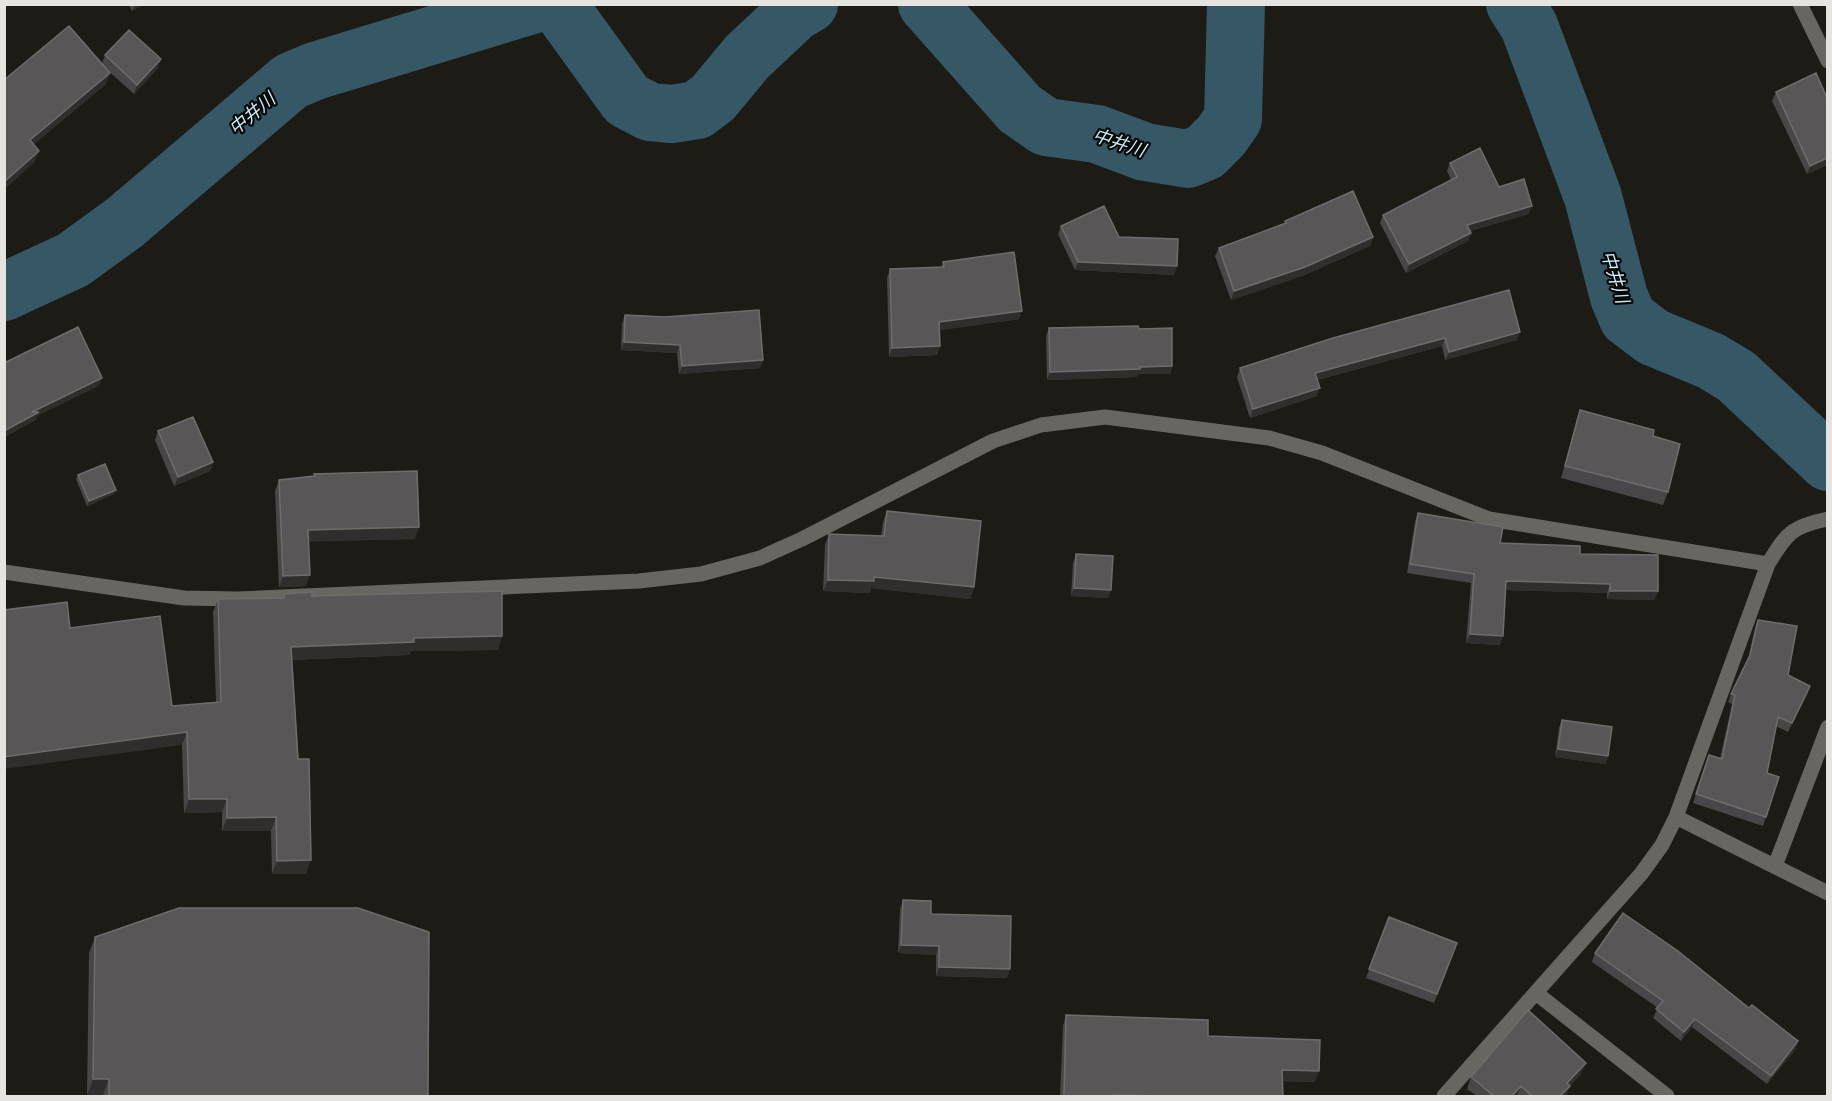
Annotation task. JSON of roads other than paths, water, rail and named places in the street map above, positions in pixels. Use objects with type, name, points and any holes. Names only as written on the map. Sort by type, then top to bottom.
[{"type":"street","points":[[1800,4],[1827,61]]},
{"type":"street","points":[[4,572],[184,598],[237,599],[639,581],[701,574],[760,558],[802,539],[993,441],[1041,426],[1106,417],[1269,438],[1322,453],[1489,519],[1768,564]]},
{"type":"street","points":[[1444,1096],[1641,874],[1662,844],[1676,817],[1768,564],[1785,536],[1809,522],[1827,519]]},
{"type":"street","points":[[1775,866],[1827,727]]},
{"type":"street","points":[[1676,817],[1827,893]]},
{"type":"street","points":[[1536,993],[1667,1096]]},
{"type":"waterway","name":"中井川","points":[[4,292],[73,260],[124,223],[291,81],[315,71],[535,4]]},
{"type":"waterway","name":"中井川","points":[[553,4],[562,10],[627,100],[650,112],[672,114],[697,110],[713,98],[747,57],[795,12],[809,4]]},
{"type":"waterway","name":"中井川","points":[[927,4],[1020,109],[1046,127],[1097,134],[1145,152],[1188,159],[1205,152],[1221,136],[1233,119],[1236,4]]},
{"type":"waterway","name":"中井川","points":[[1515,4],[1529,26],[1593,197],[1619,297],[1628,318],[1653,337],[1711,361],[1736,376],[1828,462]]}]
